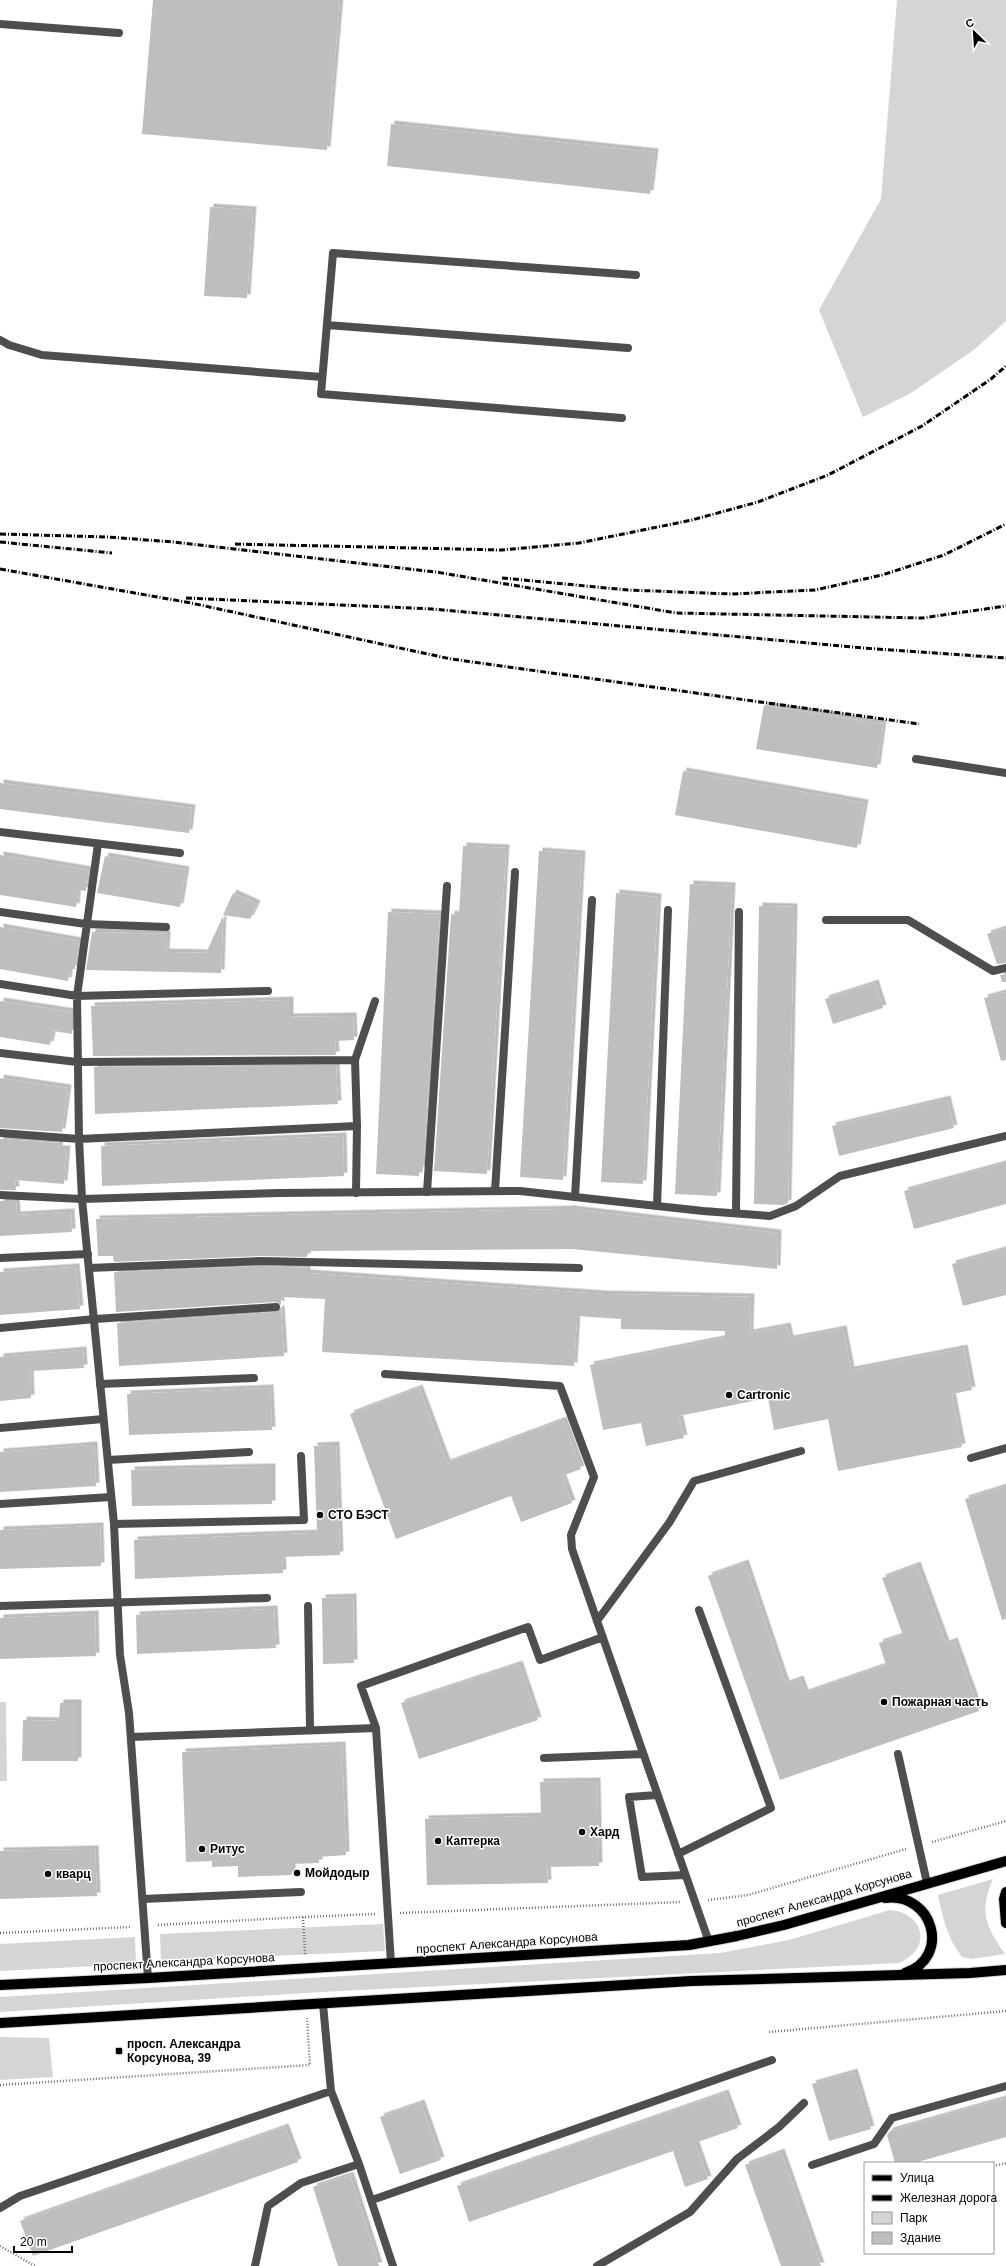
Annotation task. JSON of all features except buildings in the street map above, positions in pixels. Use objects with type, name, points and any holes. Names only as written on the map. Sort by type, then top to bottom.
[{"type":"main road","name":"проспект Александра Корсунова","points":[[0,1984],[148,1978],[709,1942],[784,1925],[1006,1861]]},
{"type":"main road","points":[[1006,1892],[1004,1899],[1006,1923]]},
{"type":"main road","points":[[868,1900],[888,1897],[904,1899],[917,1906],[927,1917],[932,1929],[932,1946],[925,1960],[914,1970],[900,1975]]},
{"type":"main road","points":[[0,2023],[691,1981],[970,1973],[1006,1970]]},
{"type":"street","points":[[0,24],[119,34]]},
{"type":"street","points":[[622,418],[321,394],[333,253],[636,275]]},
{"type":"street","points":[[327,325],[628,348]]},
{"type":"street","points":[[0,340],[9,345],[42,355],[322,377]]},
{"type":"street","points":[[916,759],[1006,773]]},
{"type":"street","points":[[0,832],[180,853]]},
{"type":"street","points":[[98,844],[77,996],[79,1139],[82,1199],[114,1524],[120,1655],[131,1737],[148,1978]]},
{"type":"street","points":[[495,1191],[515,872]]},
{"type":"street","points":[[427,1192],[447,886]]},
{"type":"street","points":[[575,1197],[592,900]]},
{"type":"street","points":[[657,1206],[668,910]]},
{"type":"street","points":[[0,912],[86,924],[166,927]]},
{"type":"street","points":[[736,1213],[739,912]]},
{"type":"street","points":[[826,920],[908,920],[993,971],[1006,968]]},
{"type":"street","points":[[0,984],[77,996],[268,991]]},
{"type":"street","points":[[356,1192],[357,1126],[355,1060],[375,1001]]},
{"type":"street","points":[[0,1053],[77,1062],[355,1060]]},
{"type":"street","points":[[0,1133],[79,1139],[357,1126]]},
{"type":"street","points":[[0,1195],[82,1199],[356,1192],[520,1191],[657,1206],[770,1216],[796,1206],[840,1176],[1006,1136]]},
{"type":"street","points":[[0,1258],[88,1254]]},
{"type":"street","points":[[89,1268],[261,1261],[579,1268]]},
{"type":"street","points":[[0,1328],[95,1319],[276,1307]]},
{"type":"street","points":[[385,1374],[560,1386],[594,1477],[571,1536],[572,1549],[709,1942]]},
{"type":"street","points":[[100,1384],[254,1378]]},
{"type":"street","points":[[0,1428],[103,1420]]},
{"type":"street","points":[[972,1458],[1006,1448]]},
{"type":"street","points":[[597,1621],[670,1523],[694,1481],[801,1451]]},
{"type":"street","points":[[108,1460],[249,1452]]},
{"type":"street","points":[[114,1524],[304,1520],[301,1456]]},
{"type":"street","points":[[0,1504],[111,1497]]},
{"type":"street","points":[[0,1606],[267,1598]]},
{"type":"street","points":[[308,1606],[310,1729]]},
{"type":"street","points":[[678,1854],[771,1808],[699,1610]]},
{"type":"street","points":[[391,1963],[376,1728],[362,1686],[528,1627],[540,1660],[603,1637]]},
{"type":"street","points":[[131,1737],[310,1729],[376,1728]]},
{"type":"street","points":[[544,1758],[643,1754]]},
{"type":"street","points":[[898,1754],[927,1883]]},
{"type":"street","points":[[657,1795],[629,1797],[642,1877],[686,1875]]},
{"type":"street","points":[[143,1899],[301,1892]]},
{"type":"street","points":[[323,2004],[331,2091],[372,2200],[393,2266]]},
{"type":"street","points":[[372,2200],[772,2060]]},
{"type":"street","points":[[812,2166],[874,2144],[892,2118],[1006,2086]]},
{"type":"street","points":[[0,2208],[20,2196],[331,2091]]},
{"type":"street","points":[[597,2266],[690,2212],[737,2159],[779,2127],[804,2103]]},
{"type":"street","points":[[255,2266],[268,2206],[301,2183],[359,2164]]},
{"type":"path","points":[[305,1968],[303,1917],[695,1902],[748,1895],[1006,1821]]},
{"type":"path","points":[[0,2085],[310,2065],[307,2005]]},
{"type":"path","points":[[769,2032],[1006,2011]]},
{"type":"path","points":[[994,2166],[1006,2163]]},
{"type":"path","points":[[0,2246],[35,2266]]},
{"type":"green space","points":[[897,0],[1006,0],[1006,321],[975,349],[911,393],[863,417],[819,310],[881,199]]},
{"type":"green space","points":[[0,1702],[6,1702],[7,1781],[0,1781]]},
{"type":"green space","points":[[993,1879],[986,1901],[986,1918],[993,1935],[1005,1954],[972,1959],[962,1957],[949,1935],[938,1895]]},
{"type":"green space","points":[[890,1910],[902,1913],[911,1918],[917,1925],[920,1933],[920,1942],[916,1950],[909,1957],[898,1963],[322,1992],[0,2012],[0,1997],[720,1953],[789,1940]]},
{"type":"green space","points":[[383,1924],[385,1951],[161,1961],[160,1934]]},
{"type":"green space","points":[[135,1937],[136,1964],[0,1971],[0,1944]]},
{"type":"green space","points":[[0,2037],[49,2038],[53,2077],[0,2080]]},
{"type":"railway","points":[[235,544],[501,550],[579,543],[692,520],[758,502],[828,475],[922,426],[991,379],[1006,366]]},
{"type":"railway","points":[[502,578],[628,590],[731,594],[815,590],[882,575],[944,555],[1006,524]]},
{"type":"railway","points":[[0,534],[108,537],[173,542],[436,572],[676,613],[922,618],[1006,606]]},
{"type":"railway","points":[[0,542],[112,553]]},
{"type":"railway","points":[[0,569],[191,603],[451,659],[919,724]]},
{"type":"railway","points":[[186,598],[432,609],[863,648],[1006,658]]},
{"type":"place","name":"Cartronic","points":[[729,1395]]},
{"type":"place","name":"СТО БЭСТ","points":[[320,1515]]},
{"type":"place","name":"Пожарная часть","points":[[884,1702]]},
{"type":"place","name":"Хард","points":[[582,1832]]},
{"type":"place","name":"Каптерка","points":[[438,1841]]},
{"type":"place","name":"Ритус","points":[[202,1849]]},
{"type":"place","name":"Мойдодыр","points":[[297,1873]]},
{"type":"place","name":"кварц","points":[[48,1874]]},
{"type":"place","name":"просп. Александра Корсунова, 39","points":[[119,2051]]}]
